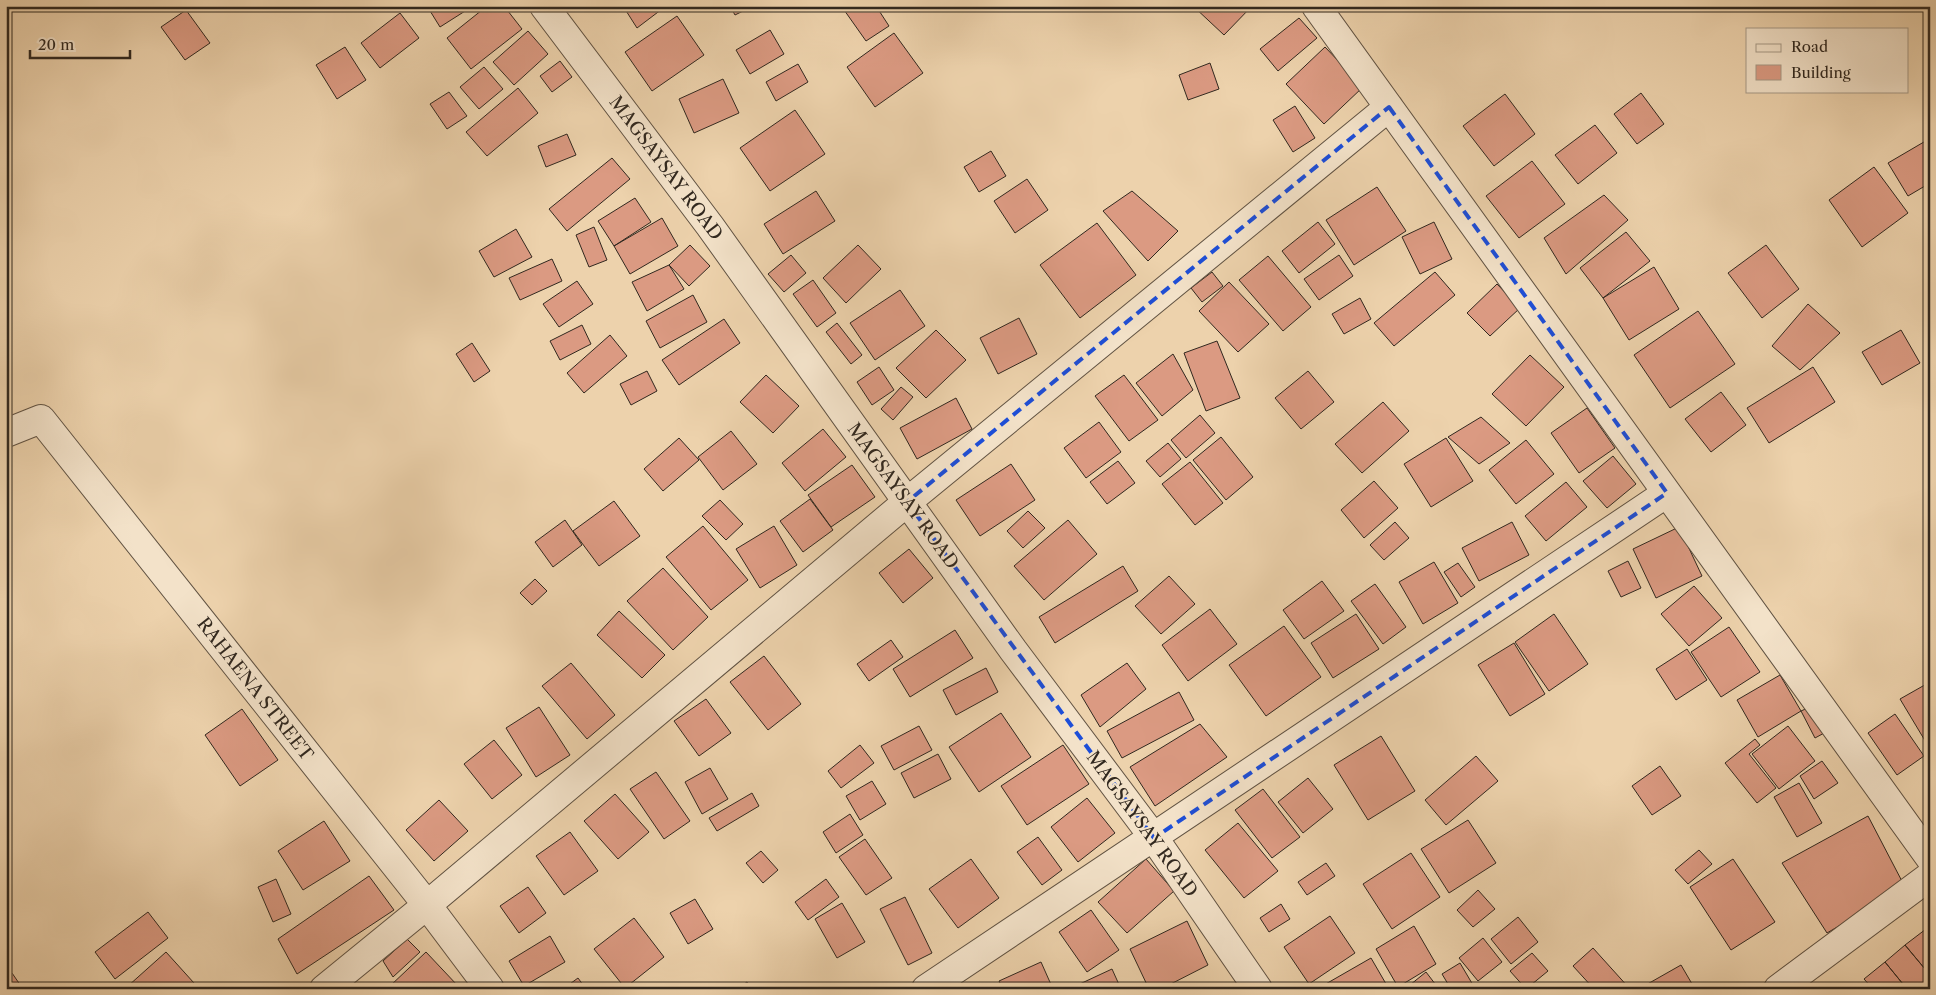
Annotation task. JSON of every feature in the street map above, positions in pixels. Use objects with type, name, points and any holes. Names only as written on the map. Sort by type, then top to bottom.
[{"type":"street","name":"MAGSAYSAY ROAD","points":[[544,6],[710,226],[1013,650],[1154,838],[1258,989]]},
{"type":"street","points":[[1316,6],[1930,858]]},
{"type":"street","points":[[324,989],[427,906],[908,502],[1389,107]]},
{"type":"street","name":"RAHAENA STREET","points":[[6,433],[41,419],[427,906],[490,989]]},
{"type":"street","points":[[926,989],[1667,493]]},
{"type":"street","points":[[1778,989],[1930,876]]},
{"type":"highlighted area","points":[[1389,107],[1667,493],[1154,838],[907,502]]},
{"type":"building","points":[[427,6],[473,6],[440,27]]},
{"type":"building","points":[[487,6],[504,6],[522,29],[471,69],[447,38]]},
{"type":"building","points":[[623,6],[666,6],[637,28]]},
{"type":"building","points":[[730,6],[753,6],[735,15]]},
{"type":"building","points":[[876,6],[889,26],[866,41],[842,7]]},
{"type":"building","points":[[1193,6],[1252,6],[1224,35]]},
{"type":"building","points":[[186,10],[210,43],[185,60],[161,27]]},
{"type":"building","points":[[400,13],[419,38],[380,68],[361,43]]},
{"type":"building","points":[[677,16],[704,55],[652,91],[625,52]]},
{"type":"building","points":[[1299,18],[1317,38],[1278,71],[1260,49]]},
{"type":"building","points":[[770,30],[784,54],[750,74],[736,50]]},
{"type":"building","points":[[528,31],[548,54],[514,85],[493,62]]},
{"type":"building","points":[[894,33],[923,73],[875,107],[847,67]]},
{"type":"building","points":[[345,47],[366,80],[337,99],[316,65]]},
{"type":"building","points":[[1325,47],[1363,87],[1324,124],[1286,84]]},
{"type":"building","points":[[560,61],[572,77],[552,92],[540,76]]},
{"type":"building","points":[[1210,63],[1219,89],[1188,100],[1179,75]]},
{"type":"building","points":[[798,64],[808,82],[776,101],[766,82]]},
{"type":"building","points":[[484,67],[503,89],[479,109],[460,87]]},
{"type":"building","points":[[723,79],[739,113],[694,133],[679,99]]},
{"type":"building","points":[[518,88],[538,113],[487,156],[466,132]]},
{"type":"building","points":[[449,92],[467,116],[447,129],[430,104]]},
{"type":"building","points":[[1641,93],[1664,124],[1637,144],[1614,114]]},
{"type":"building","points":[[1505,94],[1535,134],[1494,166],[1463,126]]},
{"type":"building","points":[[1295,106],[1315,138],[1293,152],[1273,120]]},
{"type":"building","points":[[795,110],[825,154],[770,191],[740,148]]},
{"type":"building","points":[[1595,125],[1617,153],[1578,184],[1555,155]]},
{"type":"building","points":[[567,134],[576,155],[546,167],[538,146]]},
{"type":"building","points":[[1929,139],[1930,183],[1908,196],[1888,163]]},
{"type":"building","points":[[991,151],[1006,176],[979,192],[964,167]]},
{"type":"building","points":[[612,158],[630,179],[567,231],[549,209]]},
{"type":"building","points":[[1532,161],[1565,204],[1519,238],[1486,196]]},
{"type":"building","points":[[1874,167],[1908,213],[1862,247],[1829,200]]},
{"type":"building","points":[[1027,179],[1048,210],[1015,233],[994,201]]},
{"type":"building","points":[[1377,187],[1406,231],[1354,265],[1326,220]]},
{"type":"building","points":[[816,191],[835,221],[783,254],[764,224]]},
{"type":"building","points":[[1132,191],[1178,231],[1148,261],[1103,211]]},
{"type":"building","points":[[1604,195],[1628,220],[1566,274],[1544,238]]},
{"type":"building","points":[[635,198],[651,222],[614,246],[598,221]]},
{"type":"building","points":[[662,218],[678,246],[630,274],[614,246]]},
{"type":"building","points":[[1318,222],[1335,244],[1299,273],[1282,251]]},
{"type":"building","points":[[1434,222],[1452,259],[1420,274],[1402,237]]},
{"type":"building","points":[[1097,223],[1136,275],[1080,318],[1040,265]]},
{"type":"building","points":[[594,227],[607,260],[589,267],[576,235]]},
{"type":"building","points":[[516,229],[532,257],[494,277],[479,251]]},
{"type":"building","points":[[1626,232],[1650,261],[1603,298],[1580,268]]},
{"type":"building","points":[[690,245],[710,266],[689,286],[669,265]]},
{"type":"building","points":[[858,245],[881,269],[846,303],[823,278]]},
{"type":"building","points":[[1766,245],[1799,289],[1762,318],[1728,273]]},
{"type":"building","points":[[791,255],[806,273],[784,292],[768,274]]},
{"type":"building","points":[[1339,255],[1353,276],[1319,300],[1304,279]]},
{"type":"building","points":[[1268,256],[1311,307],[1283,331],[1239,280]]},
{"type":"building","points":[[552,259],[562,281],[520,300],[509,278]]},
{"type":"building","points":[[669,265],[684,289],[647,311],[632,282]]},
{"type":"building","points":[[1654,267],[1679,309],[1629,340],[1603,298]]},
{"type":"building","points":[[1212,272],[1223,286],[1202,302],[1191,288]]},
{"type":"building","points":[[1435,272],[1455,295],[1394,346],[1374,323]]},
{"type":"building","points":[[813,280],[836,313],[817,327],[793,294]]},
{"type":"building","points":[[577,281],[593,304],[559,327],[543,304]]},
{"type":"building","points":[[1229,282],[1269,324],[1238,352],[1199,311]]},
{"type":"building","points":[[1497,284],[1520,308],[1490,336],[1467,313]]},
{"type":"building","points":[[900,290],[925,326],[875,360],[850,323]]},
{"type":"building","points":[[693,295],[707,322],[660,348],[646,321]]},
{"type":"building","points":[[1360,298],[1371,319],[1344,334],[1332,314]]},
{"type":"building","points":[[1808,304],[1840,333],[1800,370],[1772,346]]},
{"type":"building","points":[[1698,311],[1735,364],[1670,408],[1634,355]]},
{"type":"building","points":[[1019,318],[1037,354],[998,374],[980,338]]},
{"type":"building","points":[[724,319],[740,343],[679,385],[662,360]]},
{"type":"building","points":[[837,323],[862,355],[851,364],[826,332]]},
{"type":"building","points":[[582,325],[591,344],[560,360],[550,341]]},
{"type":"building","points":[[936,330],[966,360],[926,398],[896,368]]},
{"type":"building","points":[[1901,330],[1920,363],[1882,385],[1862,352]]},
{"type":"building","points":[[610,335],[627,356],[584,393],[567,373]]},
{"type":"building","points":[[1217,341],[1240,398],[1206,411],[1184,353]]},
{"type":"building","points":[[472,343],[490,371],[474,382],[456,354]]},
{"type":"building","points":[[1173,354],[1193,390],[1162,416],[1136,383]]},
{"type":"building","points":[[1530,355],[1564,387],[1526,426],[1492,394]]},
{"type":"building","points":[[879,367],[894,390],[872,405],[857,382]]},
{"type":"building","points":[[1813,367],[1835,402],[1769,443],[1747,408]]},
{"type":"building","points":[[647,371],[657,391],[631,405],[620,384]]},
{"type":"building","points":[[1308,371],[1334,402],[1301,429],[1275,398]]},
{"type":"building","points":[[766,375],[799,406],[773,433],[740,402]]},
{"type":"building","points":[[1124,375],[1158,420],[1129,441],[1095,396]]},
{"type":"building","points":[[901,387],[913,397],[893,420],[881,409]]},
{"type":"building","points":[[1721,392],[1746,425],[1711,452],[1685,419]]},
{"type":"building","points":[[956,398],[972,429],[917,459],[900,428]]},
{"type":"building","points":[[1383,402],[1409,431],[1362,473],[1335,444]]},
{"type":"building","points":[[1587,408],[1615,448],[1579,473],[1551,433]]},
{"type":"building","points":[[1200,415],[1215,433],[1186,458],[1171,440]]},
{"type":"building","points":[[1481,417],[1510,443],[1479,464],[1448,437]]},
{"type":"building","points":[[1099,422],[1121,452],[1086,478],[1064,448]]},
{"type":"building","points":[[823,429],[846,457],[805,491],[782,463]]},
{"type":"building","points":[[731,431],[757,464],[723,490],[698,457]]},
{"type":"building","points":[[1221,437],[1253,477],[1226,500],[1193,460]]},
{"type":"building","points":[[679,438],[699,460],[663,491],[644,469]]},
{"type":"building","points":[[1446,438],[1473,481],[1431,507],[1404,464]]},
{"type":"building","points":[[1526,440],[1554,474],[1516,504],[1489,470]]},
{"type":"building","points":[[1168,443],[1181,459],[1160,477],[1146,461]]},
{"type":"building","points":[[1613,456],[1636,484],[1607,508],[1583,481]]},
{"type":"building","points":[[1118,461],[1135,483],[1107,504],[1090,482]]},
{"type":"building","points":[[1190,462],[1223,503],[1195,525],[1162,484]]},
{"type":"building","points":[[1011,464],[1035,500],[980,536],[956,500]]},
{"type":"building","points":[[852,465],[875,497],[831,527],[808,495]]},
{"type":"building","points":[[1374,481],[1398,508],[1364,538],[1341,510]]},
{"type":"building","points":[[1566,482],[1587,507],[1546,541],[1525,516]]},
{"type":"building","points":[[810,499],[833,530],[803,552],[780,521]]},
{"type":"building","points":[[720,500],[743,524],[726,540],[702,516]]},
{"type":"building","points":[[614,501],[640,536],[599,566],[573,531]]},
{"type":"building","points":[[1028,511],[1045,528],[1023,548],[1007,531]]},
{"type":"building","points":[[565,520],[582,545],[553,567],[535,542]]},
{"type":"building","points":[[1068,520],[1097,554],[1044,600],[1014,566]]},
{"type":"building","points":[[1395,522],[1409,538],[1384,560],[1370,545]]},
{"type":"building","points":[[1512,522],[1529,555],[1479,581],[1462,548]]},
{"type":"building","points":[[703,526],[748,580],[711,610],[666,557]]},
{"type":"building","points":[[774,526],[797,565],[760,588],[736,549]]},
{"type":"building","points":[[1679,527],[1702,576],[1656,598],[1633,549]]},
{"type":"building","points":[[909,549],[933,578],[903,603],[879,573]]},
{"type":"building","points":[[1628,561],[1641,588],[1621,597],[1608,571]]},
{"type":"building","points":[[1434,562],[1458,603],[1423,624],[1399,582]]},
{"type":"building","points":[[1458,563],[1475,587],[1461,597],[1444,572]]},
{"type":"building","points":[[1123,566],[1138,591],[1055,643],[1039,617]]},
{"type":"building","points":[[663,568],[708,617],[673,650],[627,601]]},
{"type":"building","points":[[1169,576],[1195,604],[1161,634],[1135,606]]},
{"type":"building","points":[[535,579],[547,591],[532,605],[520,593]]},
{"type":"building","points":[[1322,581],[1344,611],[1304,639],[1283,610]]},
{"type":"building","points":[[1375,584],[1406,627],[1383,644],[1351,601]]},
{"type":"building","points":[[1694,586],[1722,618],[1689,646],[1661,614]]},
{"type":"building","points":[[1210,609],[1237,644],[1188,681],[1162,645]]},
{"type":"building","points":[[619,611],[665,655],[642,678],[597,635]]},
{"type":"building","points":[[1356,614],[1379,649],[1333,678],[1311,643]]},
{"type":"building","points":[[1554,614],[1588,664],[1549,691],[1515,642]]},
{"type":"building","points":[[1284,626],[1321,677],[1266,716],[1229,665]]},
{"type":"building","points":[[1729,627],[1760,672],[1721,697],[1691,652]]},
{"type":"building","points":[[955,630],[973,658],[910,697],[893,669]]},
{"type":"building","points":[[891,640],[903,657],[869,681],[857,664]]},
{"type":"building","points":[[1514,643],[1545,694],[1510,716],[1478,665]]},
{"type":"building","points":[[1687,649],[1707,680],[1676,700],[1656,669]]},
{"type":"building","points":[[764,656],[801,704],[768,730],[730,682]]},
{"type":"building","points":[[571,663],[615,715],[587,739],[542,686]]},
{"type":"building","points":[[1127,663],[1146,689],[1100,727],[1081,695]]},
{"type":"building","points":[[986,668],[998,692],[956,715],[943,690]]},
{"type":"building","points":[[1780,675],[1801,711],[1758,737],[1737,700]]},
{"type":"building","points":[[1930,682],[1930,749],[1900,699]]},
{"type":"building","points":[[1179,692],[1194,720],[1122,758],[1107,731]]},
{"type":"building","points":[[706,699],[731,733],[699,756],[674,721]]},
{"type":"building","points":[[1812,706],[1826,732],[1815,738],[1801,711]]},
{"type":"building","points":[[539,707],[570,755],[536,777],[506,728]]},
{"type":"building","points":[[242,709],[278,760],[240,786],[205,735]]},
{"type":"building","points":[[1001,713],[1031,757],[979,792],[949,747]]},
{"type":"building","points":[[1895,714],[1924,756],[1897,775],[1868,733]]},
{"type":"building","points":[[1200,724],[1227,757],[1155,806],[1130,767]]},
{"type":"building","points":[[919,726],[932,750],[894,770],[881,746]]},
{"type":"building","points":[[1788,726],[1815,761],[1779,789],[1752,754]]},
{"type":"building","points":[[1381,736],[1415,791],[1368,820],[1334,765]]},
{"type":"building","points":[[1755,739],[1760,745],[1749,754],[1776,788],[1757,803],[1725,763]]},
{"type":"building","points":[[494,740],[522,775],[492,799],[464,764]]},
{"type":"building","points":[[860,745],[874,763],[841,788],[828,771]]},
{"type":"building","points":[[1063,745],[1089,784],[1027,825],[1001,786]]},
{"type":"building","points":[[938,754],[951,779],[914,798],[901,773]]},
{"type":"building","points":[[1476,756],[1498,781],[1446,825],[1425,800]]},
{"type":"building","points":[[1822,761],[1838,783],[1814,799],[1800,776]]},
{"type":"building","points":[[1660,766],[1681,796],[1652,815],[1632,786]]},
{"type":"building","points":[[710,768],[728,799],[702,814],[685,782]]},
{"type":"building","points":[[656,772],[690,821],[664,839],[630,789]]},
{"type":"building","points":[[1308,778],[1333,809],[1303,833],[1278,802]]},
{"type":"building","points":[[872,781],[886,804],[860,820],[846,796]]},
{"type":"building","points":[[1799,783],[1822,823],[1797,837],[1774,797]]},
{"type":"building","points":[[1263,789],[1300,837],[1272,858],[1235,810]]},
{"type":"building","points":[[752,793],[759,806],[717,831],[709,818]]},
{"type":"building","points":[[615,794],[649,832],[618,859],[584,821]]},
{"type":"building","points":[[1087,798],[1115,833],[1078,862],[1051,827]]},
{"type":"building","points":[[439,800],[468,831],[434,861],[406,830]]},
{"type":"building","points":[[850,814],[863,835],[836,853],[823,832]]},
{"type":"building","points":[[1868,816],[1905,887],[1827,933],[1782,863]]},
{"type":"building","points":[[1468,820],[1496,863],[1449,893],[1421,849]]},
{"type":"building","points":[[324,821],[350,861],[303,890],[278,851]]},
{"type":"building","points":[[1238,823],[1278,871],[1244,898],[1205,850]]},
{"type":"building","points":[[570,832],[598,871],[564,895],[536,856]]},
{"type":"building","points":[[1038,837],[1062,870],[1042,885],[1017,852]]},
{"type":"building","points":[[865,839],[892,878],[866,895],[839,857]]},
{"type":"building","points":[[1699,850],[1712,864],[1688,884],[1675,870]]},
{"type":"building","points":[[761,851],[778,870],[763,883],[746,863]]},
{"type":"building","points":[[1411,853],[1440,897],[1392,929],[1363,884]]},
{"type":"building","points":[[971,859],[999,898],[958,928],[929,889]]},
{"type":"building","points":[[1146,859],[1174,891],[1127,933],[1098,902]]},
{"type":"building","points":[[1733,859],[1775,922],[1731,950],[1690,887]]},
{"type":"building","points":[[1326,863],[1335,876],[1307,895],[1298,882]]},
{"type":"building","points":[[369,876],[394,910],[297,974],[278,939]]},
{"type":"building","points":[[276,879],[291,914],[273,922],[258,887]]},
{"type":"building","points":[[826,879],[839,897],[808,920],[795,902]]},
{"type":"building","points":[[528,887],[546,913],[519,933],[500,906]]},
{"type":"building","points":[[1478,890],[1495,909],[1473,927],[1457,910]]},
{"type":"building","points":[[905,897],[932,953],[908,965],[880,909]]},
{"type":"building","points":[[695,899],[713,929],[688,944],[670,913]]},
{"type":"building","points":[[842,903],[865,942],[837,958],[815,919]]},
{"type":"building","points":[[1281,904],[1290,919],[1269,932],[1260,918]]},
{"type":"building","points":[[1091,910],[1119,950],[1087,972],[1059,932]]},
{"type":"building","points":[[148,912],[168,938],[115,979],[95,952]]},
{"type":"building","points":[[1330,916],[1355,953],[1309,984],[1284,947]]},
{"type":"building","points":[[1518,917],[1538,942],[1511,964],[1491,939]]},
{"type":"building","points":[[634,918],[664,957],[625,988],[594,949]]},
{"type":"building","points":[[1187,921],[1208,965],[1161,989],[1149,989],[1130,949]]},
{"type":"building","points":[[1414,926],[1436,964],[1398,987],[1376,949]]},
{"type":"building","points":[[1926,929],[1930,934],[1930,975],[1905,945]]},
{"type":"building","points":[[550,936],[565,962],[524,986],[509,961]]},
{"type":"building","points":[[1483,938],[1502,962],[1478,981],[1459,958]]},
{"type":"building","points":[[407,939],[420,952],[393,977],[383,961]]},
{"type":"building","points":[[1905,945],[1930,975],[1930,986],[1927,989],[1907,989],[1885,962]]},
{"type":"building","points":[[1593,948],[1630,989],[1594,989],[1573,966]]},
{"type":"building","points":[[166,952],[194,983],[188,989],[130,989],[128,986]]},
{"type":"building","points":[[426,952],[458,986],[455,989],[392,989],[390,986]]},
{"type":"building","points":[[1532,953],[1548,971],[1526,989],[1510,971]]},
{"type":"building","points":[[1371,958],[1389,989],[1317,989]]},
{"type":"building","points":[[1041,962],[1053,989],[1003,989],[999,981]]},
{"type":"building","points":[[1885,962],[1907,989],[1873,989],[1864,979]]},
{"type":"building","points":[[1460,963],[1473,985],[1467,989],[1451,989],[1442,974]]},
{"type":"building","points":[[1681,965],[1695,989],[1645,989],[1644,986]]},
{"type":"building","points":[[1112,969],[1121,989],[1069,989]]},
{"type":"building","points":[[1426,972],[1439,989],[1405,989]]},
{"type":"building","points":[[12,973],[23,989],[6,989],[6,977]]},
{"type":"building","points":[[578,978],[586,989],[563,989]]},
{"type":"building","points":[[747,982],[752,989],[737,989]]}]
